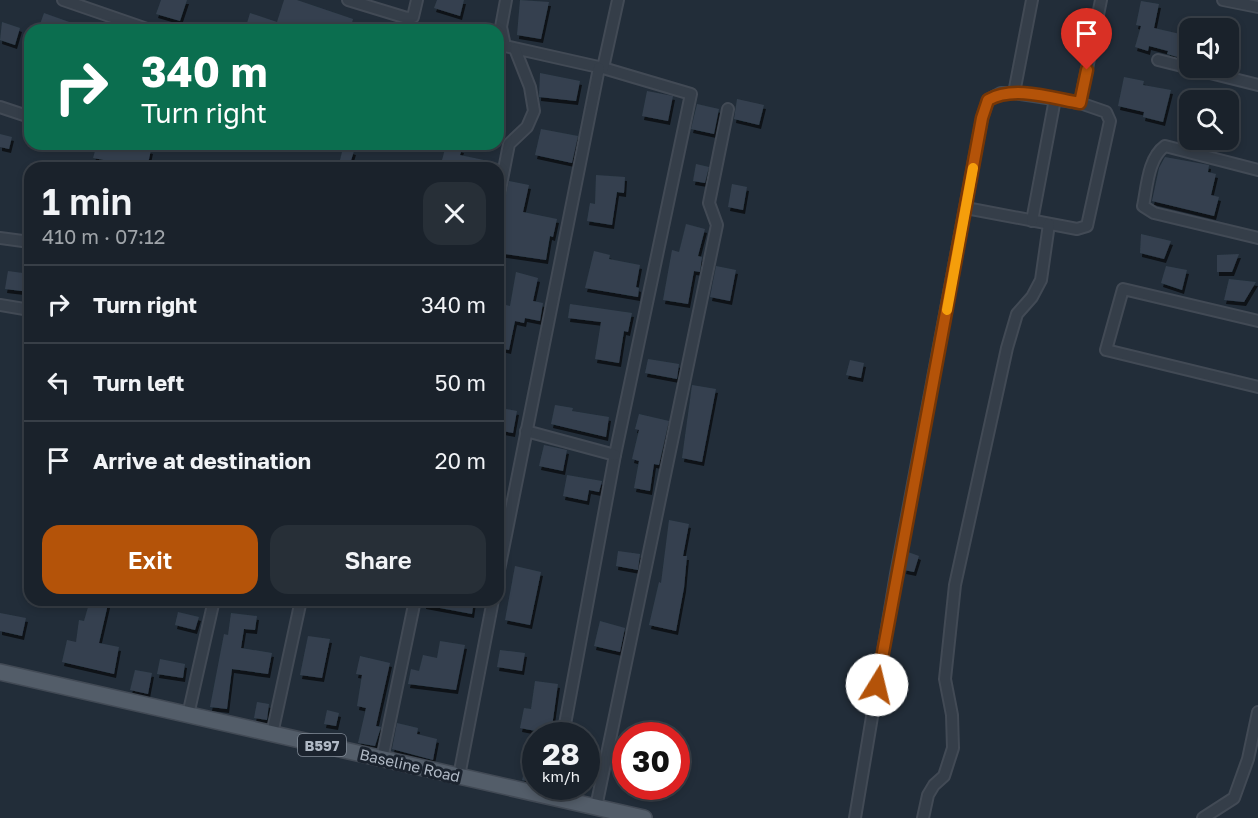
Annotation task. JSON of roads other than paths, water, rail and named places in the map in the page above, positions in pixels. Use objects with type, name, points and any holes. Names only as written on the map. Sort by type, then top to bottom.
[{"type":"main road","name":"Baseline Road","points":[[0,672],[459,776],[522,787]]},
{"type":"main road","name":"Baseline Road","points":[[575,800],[644,818]]},
{"type":"street","points":[[63,0],[133,24]]},
{"type":"street","points":[[348,0],[407,18],[413,17],[417,0]]},
{"type":"street","points":[[502,24],[506,0]]},
{"type":"street","points":[[504,544],[601,68],[618,0]]},
{"type":"street","points":[[1014,93],[1032,0]]},
{"type":"street","points":[[1080,103],[1101,0]]},
{"type":"street","points":[[1223,0],[1258,7]]},
{"type":"street","points":[[504,41],[505,46],[515,49],[601,68],[691,94],[615,455],[565,722]]},
{"type":"street","points":[[504,169],[509,144],[528,127],[534,111],[530,87],[515,49]]},
{"type":"street","points":[[1158,60],[1258,85]]},
{"type":"street","points":[[855,818],[896,574],[982,118],[988,100],[1001,93],[1014,93],[1080,103],[1106,112],[1110,121],[1089,222],[1084,228],[1077,230],[966,208]]},
{"type":"street","points":[[1032,221],[1054,99]]},
{"type":"street","points":[[0,107],[24,115]]},
{"type":"street","points":[[596,807],[717,225],[709,203],[728,109]]},
{"type":"street","points":[[1258,170],[1165,146],[1158,151],[1154,160],[1143,206],[1154,213],[1258,238]]},
{"type":"street","points":[[923,818],[928,795],[934,785],[944,776],[953,748],[952,715],[945,679],[955,585],[1007,348],[1017,314],[1032,297],[1041,280],[1049,224]]},
{"type":"street","points":[[0,238],[24,241]]},
{"type":"street","points":[[1258,321],[1123,289],[1106,350],[1258,387]]},
{"type":"street","points":[[0,305],[24,309]]},
{"type":"street","points":[[526,431],[615,455]]},
{"type":"street","points":[[188,715],[213,606]]},
{"type":"street","points":[[272,734],[300,606]]},
{"type":"street","points":[[382,759],[414,606]]},
{"type":"street","points":[[459,776],[492,606]]},
{"type":"street","points":[[1203,818],[1234,798],[1248,759],[1258,712]]}]
